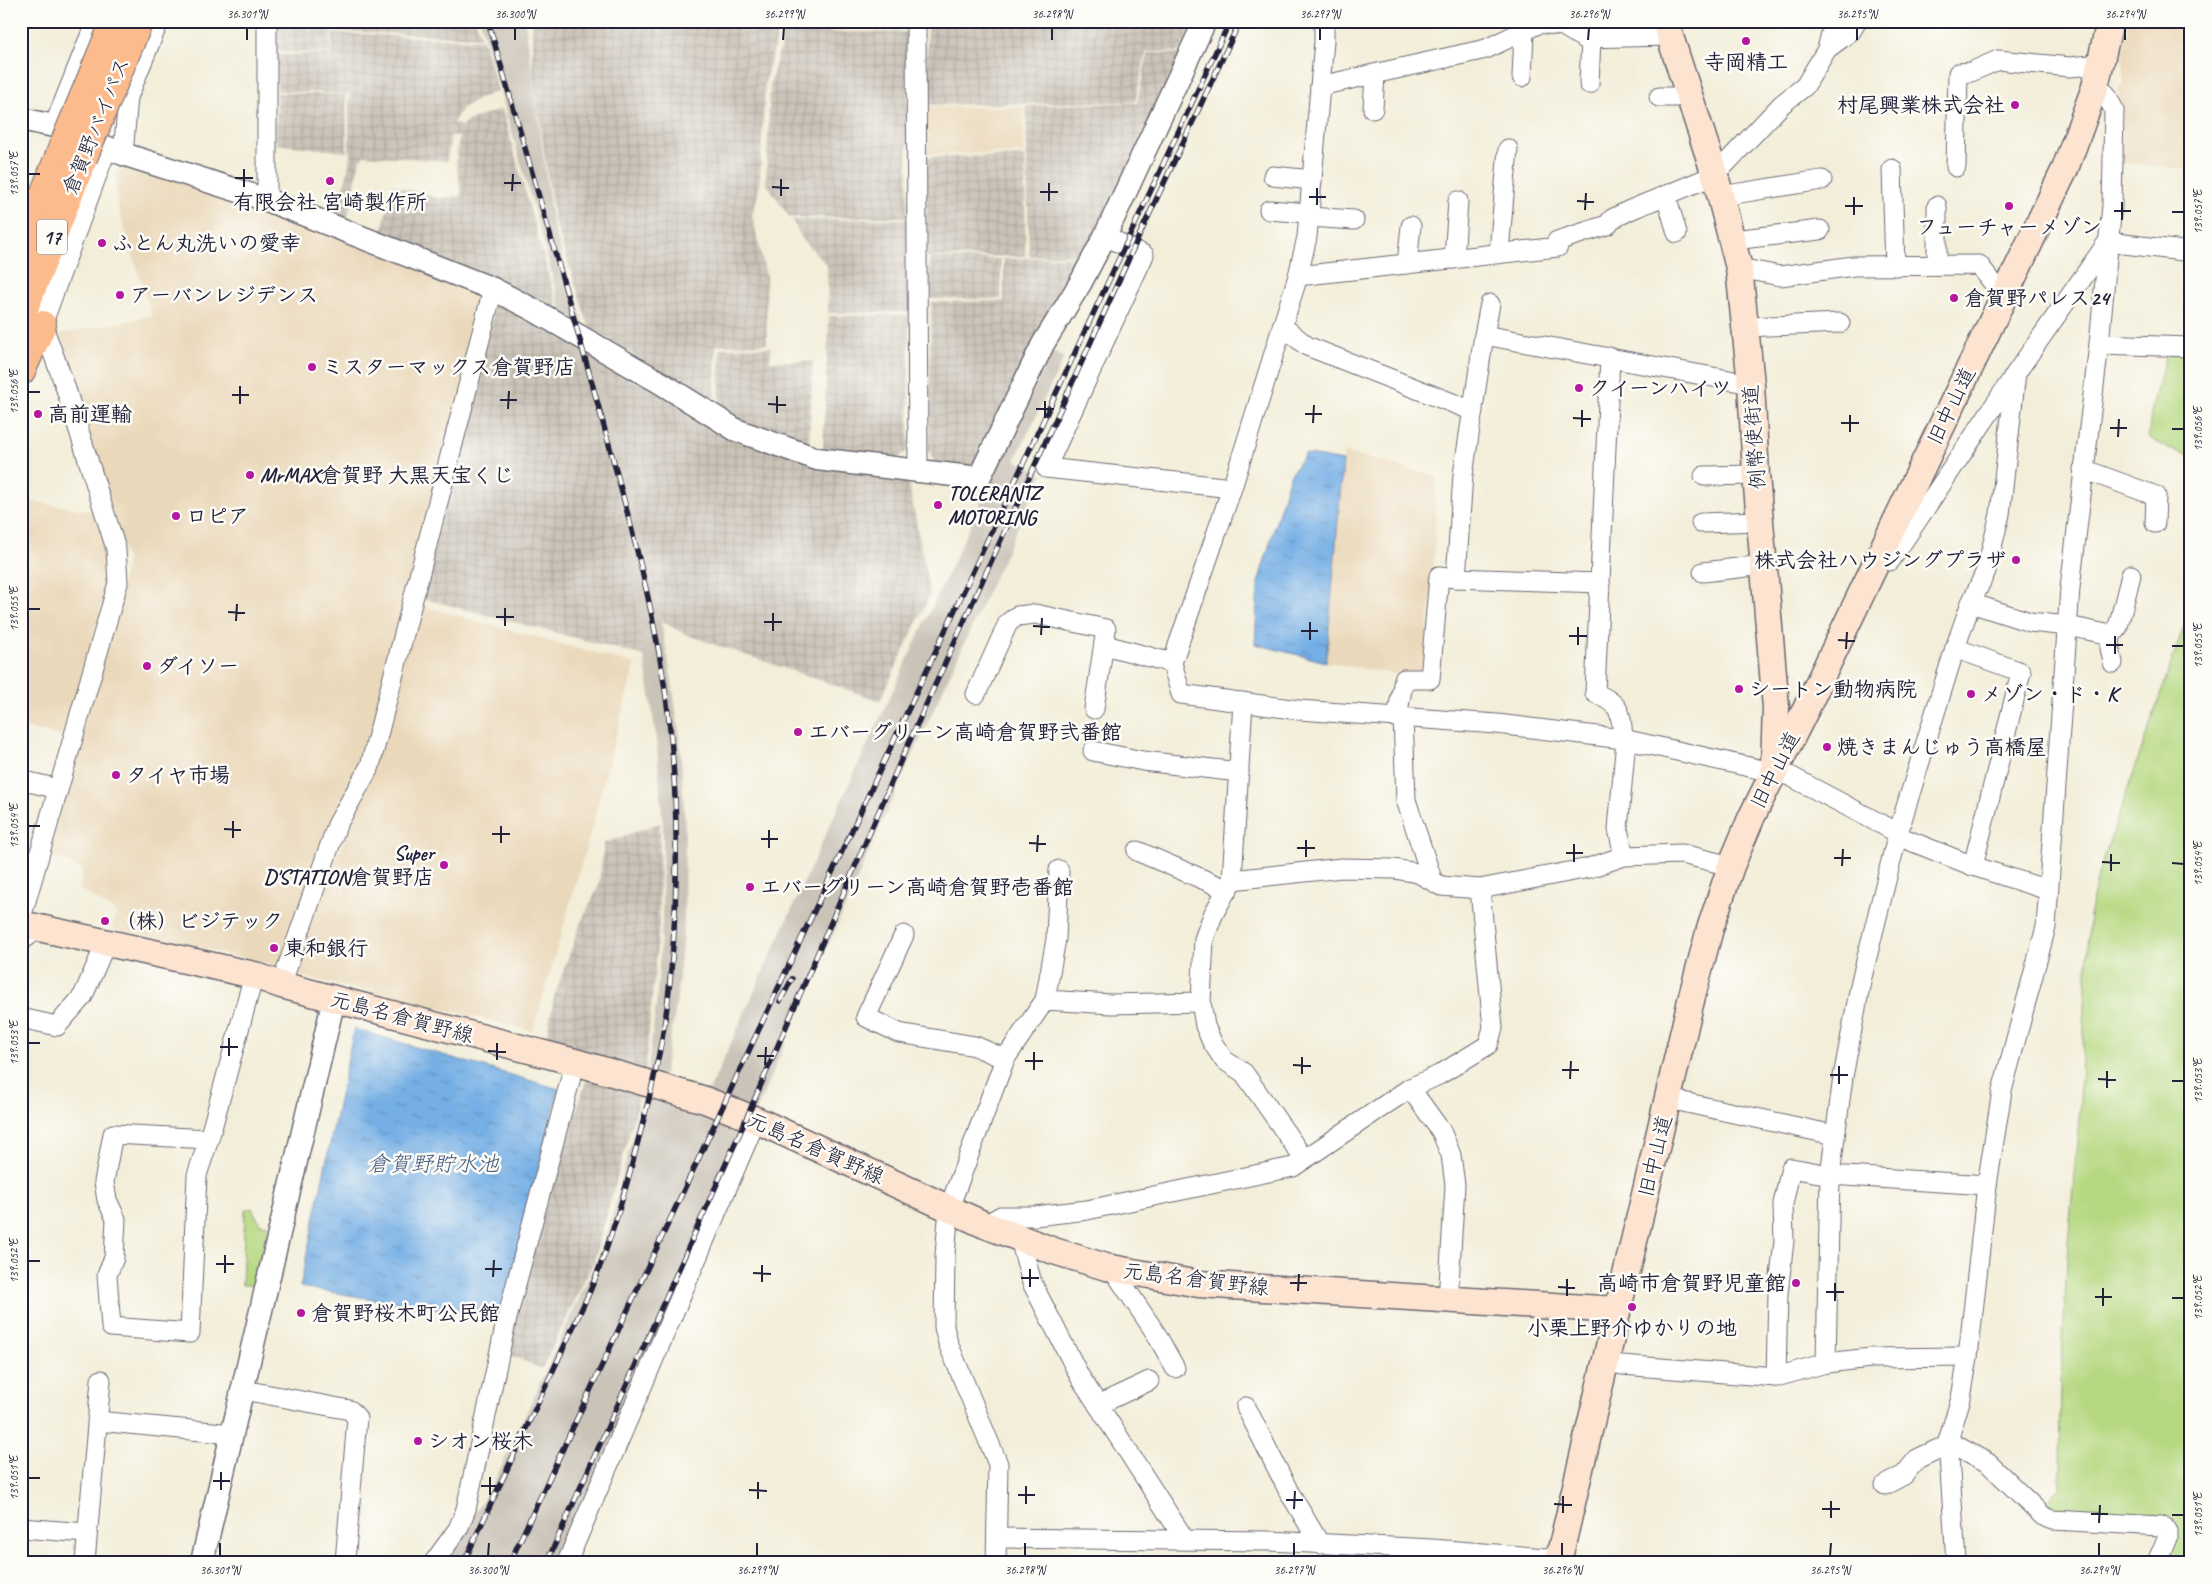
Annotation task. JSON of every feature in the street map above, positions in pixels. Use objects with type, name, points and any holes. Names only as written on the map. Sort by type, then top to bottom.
[{"type":"highway","name":"倉賀野バイパス","points":[[21,371],[34,318],[86,147],[115,21]]},
{"type":"highway","name":"倉賀野バイパス","points":[[21,252],[86,147],[139,21]]},
{"type":"main road","name":"旧中山道","points":[[1558,1561],[1710,929],[1731,866],[1752,816],[1806,709],[2065,169],[2098,76],[2110,21]]},
{"type":"main road","name":"例幣使街道","points":[[1667,29],[1718,186],[1739,268],[1751,384],[1756,475],[1776,708],[1774,774]]},
{"type":"main road","points":[[1776,708],[1787,712],[1806,709]]},
{"type":"main road","name":"元島名倉賀野線","points":[[26,928],[254,975],[281,985],[575,1062],[697,1098],[756,1120],[984,1225],[1020,1239],[1112,1268],[1198,1284],[1617,1310]]},
{"type":"street","points":[[86,147],[96,21]]},
{"type":"street","points":[[86,147],[128,97],[159,21]]},
{"type":"street","points":[[267,200],[268,21]]},
{"type":"street","points":[[916,21],[918,472]]},
{"type":"street","points":[[21,119],[86,147],[267,200],[493,289],[532,309],[736,430],[816,459],[978,478],[1043,344],[1081,282],[1105,236],[1205,21]]},
{"type":"street","points":[[1324,21],[1307,236],[1298,276],[1232,488],[1172,663],[1181,694],[1299,710],[1400,716],[1625,739],[1774,774],[1790,776],[1898,834],[1973,866],[2048,890]]},
{"type":"street","points":[[1718,186],[1782,104],[1805,86],[1827,49],[1834,29],[1834,21]]},
{"type":"street","points":[[1827,49],[1851,30],[1857,21]]},
{"type":"street","points":[[1320,86],[1486,49],[1540,23],[1563,26],[1583,38],[1667,29]]},
{"type":"street","points":[[1522,77],[1524,32]]},
{"type":"street","points":[[1589,84],[1592,38]]},
{"type":"street","points":[[1956,167],[1958,73],[1971,72],[1998,60],[2070,67],[2098,76],[2114,110],[2113,176],[2099,344],[2083,469],[2068,626],[2046,927],[2002,1091],[1987,1186],[1968,1357],[1961,1398],[1948,1445],[1956,1562]]},
{"type":"street","points":[[1373,109],[1375,74]]},
{"type":"street","points":[[1659,97],[1676,97],[1688,94]]},
{"type":"street","points":[[1499,252],[1508,150]]},
{"type":"street","points":[[1892,169],[1895,266]]},
{"type":"street","points":[[1273,176],[1312,180]]},
{"type":"street","points":[[1298,276],[1454,259],[1499,252],[1558,247],[1557,241],[1607,225],[1612,219],[1630,210],[1666,196],[1718,186],[1822,180]]},
{"type":"street","points":[[1666,196],[1677,233]]},
{"type":"street","points":[[1454,259],[1458,200]]},
{"type":"street","points":[[1937,206],[1937,265]]},
{"type":"street","points":[[1268,210],[1354,220]]},
{"type":"street","points":[[1407,264],[1411,226]]},
{"type":"street","points":[[1733,240],[1820,230]]},
{"type":"street","points":[[1105,236],[1144,255],[1046,468],[1232,488]]},
{"type":"street","points":[[2108,242],[2191,252]]},
{"type":"street","points":[[1878,556],[1890,561],[2016,373],[2108,242]]},
{"type":"street","points":[[1739,268],[1780,276],[1854,266],[1979,265],[2004,296]]},
{"type":"street","points":[[281,985],[337,825],[370,766],[493,289]]},
{"type":"street","points":[[1456,578],[1463,475],[1490,304]]},
{"type":"street","points":[[26,928],[58,789],[102,621],[118,583],[116,549],[64,383],[34,318]]},
{"type":"street","points":[[1746,326],[1840,322]]},
{"type":"street","points":[[1282,326],[1307,346],[1473,411]]},
{"type":"street","points":[[1484,335],[1751,384]]},
{"type":"street","points":[[2099,344],[2191,347]]},
{"type":"street","points":[[1610,357],[1595,693],[1616,704],[1622,714],[1625,739],[1618,829],[1624,856]]},
{"type":"street","points":[[1826,1363],[1830,1175],[1834,1135],[1860,981],[1898,834],[1955,648],[1971,603],[1986,571],[2000,514],[2016,373]]},
{"type":"street","points":[[2083,469],[2156,496],[2156,523]]},
{"type":"street","points":[[1704,476],[1756,475]]},
{"type":"street","points":[[1701,523],[1760,521]]},
{"type":"street","points":[[1703,572],[1764,565]]},
{"type":"street","points":[[2113,663],[2110,648],[2111,635],[2118,626],[2131,575]]},
{"type":"street","points":[[1432,879],[1406,800],[1400,716],[1404,679],[1430,679],[1439,576],[1600,583]]},
{"type":"street","points":[[1971,603],[2030,622],[2068,626],[2111,635]]},
{"type":"street","points":[[976,694],[1008,623],[1017,616],[1035,614],[1106,629],[1094,709]]},
{"type":"street","points":[[1105,644],[1172,663]]},
{"type":"street","points":[[1955,648],[2021,672],[1973,866]]},
{"type":"street","points":[[1243,702],[1230,885],[1213,915],[1204,939],[1201,1002],[1205,1026],[1212,1042],[1224,1060],[1244,1073],[1304,1159]]},
{"type":"street","points":[[1094,751],[1143,760],[1239,772]]},
{"type":"street","points":[[21,780],[58,789]]},
{"type":"street","points":[[1137,851],[1230,885],[1342,868],[1408,870],[1432,879],[1441,886],[1480,889],[1589,868],[1624,856],[1682,854],[1731,866]]},
{"type":"street","points":[[996,1562],[998,1538],[998,1464],[948,1343],[944,1327],[945,1256],[949,1208],[1005,1060],[1045,1000],[1056,939],[1059,870]]},
{"type":"street","points":[[984,1225],[1001,1216],[1036,1216],[1087,1210],[1293,1167],[1410,1088],[1439,1075],[1488,1045],[1493,1028],[1480,889]]},
{"type":"street","points":[[904,935],[866,1017],[898,1033],[974,1046],[1005,1060]]},
{"type":"street","points":[[21,1018],[57,1026],[83,996],[106,943]]},
{"type":"street","points":[[209,1139],[113,1134],[104,1182],[107,1200],[116,1219],[114,1258],[107,1275],[110,1327],[190,1333],[197,1175],[209,1139],[254,975]]},
{"type":"street","points":[[202,1562],[334,999]]},
{"type":"street","points":[[1045,1000],[1110,1004],[1201,1002]]},
{"type":"street","points":[[434,1562],[458,1528],[466,1509],[506,1322],[575,1062]]},
{"type":"street","points":[[1410,1088],[1441,1131],[1451,1155],[1456,1185],[1448,1300]]},
{"type":"street","points":[[1669,1099],[1834,1135]]},
{"type":"street","points":[[567,1562],[756,1120]]},
{"type":"street","points":[[1776,1377],[1778,1294],[1784,1242],[1783,1204],[1791,1168],[1830,1175],[1987,1186]]},
{"type":"street","points":[[1020,1239],[1032,1283],[1080,1377],[1185,1540]]},
{"type":"street","points":[[1112,1268],[1155,1332],[1175,1368]]},
{"type":"street","points":[[1605,1362],[1622,1366],[1776,1377],[1826,1363],[1871,1358],[1968,1357]]},
{"type":"street","points":[[85,1562],[101,1380]]},
{"type":"street","points":[[1098,1405],[1149,1381]]},
{"type":"street","points":[[243,1390],[350,1410],[357,1418],[345,1562]]},
{"type":"street","points":[[1246,1407],[1288,1490],[1320,1544]]},
{"type":"street","points":[[97,1422],[233,1434]]},
{"type":"street","points":[[1885,1485],[1904,1475],[1917,1459],[1948,1445]]},
{"type":"street","points":[[1948,1445],[1988,1463],[2043,1516],[2048,1518],[2160,1526],[2167,1530],[2167,1538],[2157,1562]]},
{"type":"street","points":[[21,1528],[87,1533]]},
{"type":"street","points":[[998,1538],[1320,1544],[1425,1549],[1558,1561]]},
{"type":"shaded area","points":[[277,21],[476,21],[481,37],[331,31],[331,53],[277,52]]},
{"type":"shaded area","points":[[480,21],[525,21],[552,220],[572,290],[591,344],[616,435],[654,584],[671,676],[680,739],[685,828],[684,924],[676,1007],[663,1078],[709,1091],[835,814],[1052,351],[1064,358],[1015,460],[1042,474],[878,831],[559,1562],[441,1562],[492,1487],[602,1249],[609,1228],[646,1083],[656,1006],[662,923],[663,826],[656,736],[622,509],[602,437],[566,330],[542,237]]},
{"type":"shaded area","points":[[532,21],[776,21],[776,41],[765,82],[759,192],[752,215],[766,276],[767,344],[716,345],[714,407],[589,327],[554,219],[532,69]]},
{"type":"shaded area","points":[[780,21],[907,21],[907,29],[780,29]]},
{"type":"shaded area","points":[[927,21],[1194,21],[1180,52],[1146,52],[1135,102],[927,105]]},
{"type":"shaded area","points":[[2129,21],[2191,21],[2191,170],[2120,162],[2122,120],[2119,87],[2123,83],[2123,51]]},
{"type":"shaded area","points":[[780,32],[907,32],[908,217],[790,218],[766,183],[770,85],[781,44]]},
{"type":"shaded area","points":[[332,33],[483,40],[498,91],[462,108],[453,123],[462,126],[469,120],[502,109],[560,316],[381,238],[392,185],[438,198],[462,196],[456,162],[459,137],[451,135],[447,161],[365,155],[360,159],[347,223],[337,219],[351,155],[349,153],[349,94],[277,91],[277,55],[332,54]]},
{"type":"shaded area","points":[[1148,53],[1181,54],[1086,254],[1029,256],[1026,106],[1137,103]]},
{"type":"shaded area","points":[[277,93],[346,95],[347,152],[276,144]]},
{"type":"shaded area","points":[[927,107],[1024,107],[1024,153],[927,154]]},
{"type":"shaded area","points":[[1025,156],[1025,256],[927,257],[926,157]]},
{"type":"shaded area","points":[[130,164],[482,289],[485,300],[368,764],[280,966],[138,934],[112,930],[116,912],[80,889],[82,869],[49,854],[127,562],[81,411],[84,410],[60,334],[152,316],[117,204],[116,170]]},
{"type":"shaded area","points":[[908,219],[909,312],[828,313],[827,265],[802,239],[792,220]]},
{"type":"shaded area","points":[[1085,256],[978,463],[964,468],[937,466],[929,452],[931,302],[1004,301],[1004,259]]},
{"type":"shaded area","points":[[929,258],[1001,259],[1001,299],[929,299]]},
{"type":"shaded area","points":[[497,298],[569,337],[602,437],[622,509],[645,656],[421,598]]},
{"type":"shaded area","points":[[909,315],[909,450],[894,460],[823,451],[829,316]]},
{"type":"shaded area","points":[[771,347],[770,361],[813,361],[809,445],[763,434],[719,409],[720,348]]},
{"type":"shaded area","points":[[593,352],[726,430],[908,479],[930,595],[880,701],[687,635],[661,621],[654,584]]},
{"type":"shaded area","points":[[1344,452],[1436,476],[1434,570],[1423,671],[1400,675],[1326,662]]},
{"type":"shaded area","points":[[21,500],[95,511],[110,554],[109,582],[65,737],[21,727]]},
{"type":"shaded area","points":[[418,605],[635,664],[590,834],[533,1031],[296,975],[328,867],[341,849],[352,810],[360,806]]},
{"type":"shaded area","points":[[660,823],[659,926],[645,1072],[545,1046],[554,997],[581,922],[599,885],[604,843]]},
{"type":"shaded area","points":[[588,1075],[642,1089],[594,1261],[542,1369],[506,1353],[541,1219]]},
{"type":"green space","points":[[2191,349],[2191,456],[2166,448],[2148,437],[2152,407],[2166,354]]},
{"type":"green space","points":[[2191,606],[2191,1562],[2162,1562],[2170,1529],[2055,1515],[2041,1508],[2060,1489],[2061,1377],[2068,1243],[2079,1119],[2090,911],[2098,875]]},
{"type":"green space","points":[[252,1208],[260,1224],[269,1225],[254,1285],[242,1285],[245,1210]]},
{"type":"water","points":[[1305,454],[1343,461],[1326,662],[1255,644],[1258,583],[1290,475]]},
{"type":"water","name":"倉賀野貯水池","points":[[354,1029],[559,1089],[500,1320],[300,1287]]},
{"type":"railway","points":[[464,1562],[590,1291],[617,1217],[651,1091],[665,1024],[671,975],[676,873],[674,771],[671,738],[659,655],[643,574],[559,265],[488,21]]},
{"type":"railway","points":[[510,1562],[1230,21]]},
{"type":"railway","points":[[547,1562],[747,1117],[901,760],[1133,249],[1240,21]]},
{"type":"railway","points":[[780,1001],[792,979]]},
{"type":"place","name":"寺岡精工","points":[[1746,41]]},
{"type":"place","name":"村尾興業株式会社","points":[[2015,105]]},
{"type":"place","name":"有限会社 宮崎製作所","points":[[330,181]]},
{"type":"place","name":"フューチャーメゾン","points":[[2009,206]]},
{"type":"place","name":"ふとん丸洗いの愛幸","points":[[102,243]]},
{"type":"place","name":"アーバンレジデンス","points":[[120,295]]},
{"type":"place","name":"倉賀野パレス24","points":[[1954,298]]},
{"type":"place","name":"ミスターマックス倉賀野店","points":[[312,367]]},
{"type":"place","name":"クイーンハイツ","points":[[1579,388]]},
{"type":"place","name":"高前運輸","points":[[38,414]]},
{"type":"place","name":"MrMAX倉賀野 大黒天宝くじ","points":[[250,475]]},
{"type":"place","name":"TOLERANTZ MOTORING","points":[[938,505]]},
{"type":"place","name":"ロピア","points":[[176,516]]},
{"type":"place","name":"株式会社ハウジングプラザ","points":[[2016,560]]},
{"type":"place","name":"ダイソー","points":[[147,666]]},
{"type":"place","name":"シートン動物病院","points":[[1739,689]]},
{"type":"place","name":"メゾン・ド・K","points":[[1971,694]]},
{"type":"place","name":"エバーグリーン高崎倉賀野弐番館","points":[[798,732]]},
{"type":"place","name":"焼きまんじゅう高橋屋","points":[[1827,747]]},
{"type":"place","name":"タイヤ市場","points":[[116,775]]},
{"type":"place","name":"Super D'STATION倉賀野店","points":[[444,865]]},
{"type":"place","name":"エバーグリーン高崎倉賀野壱番館","points":[[750,887]]},
{"type":"place","name":"（株）ビジテック","points":[[105,921]]},
{"type":"place","name":"東和銀行","points":[[274,948]]},
{"type":"place","name":"高崎市倉賀野児童館","points":[[1796,1283]]},
{"type":"place","name":"小栗上野介ゆかりの地","points":[[1632,1307]]},
{"type":"place","name":"倉賀野桜木町公民館","points":[[301,1313]]},
{"type":"place","name":"シオン桜木","points":[[418,1441]]}]
